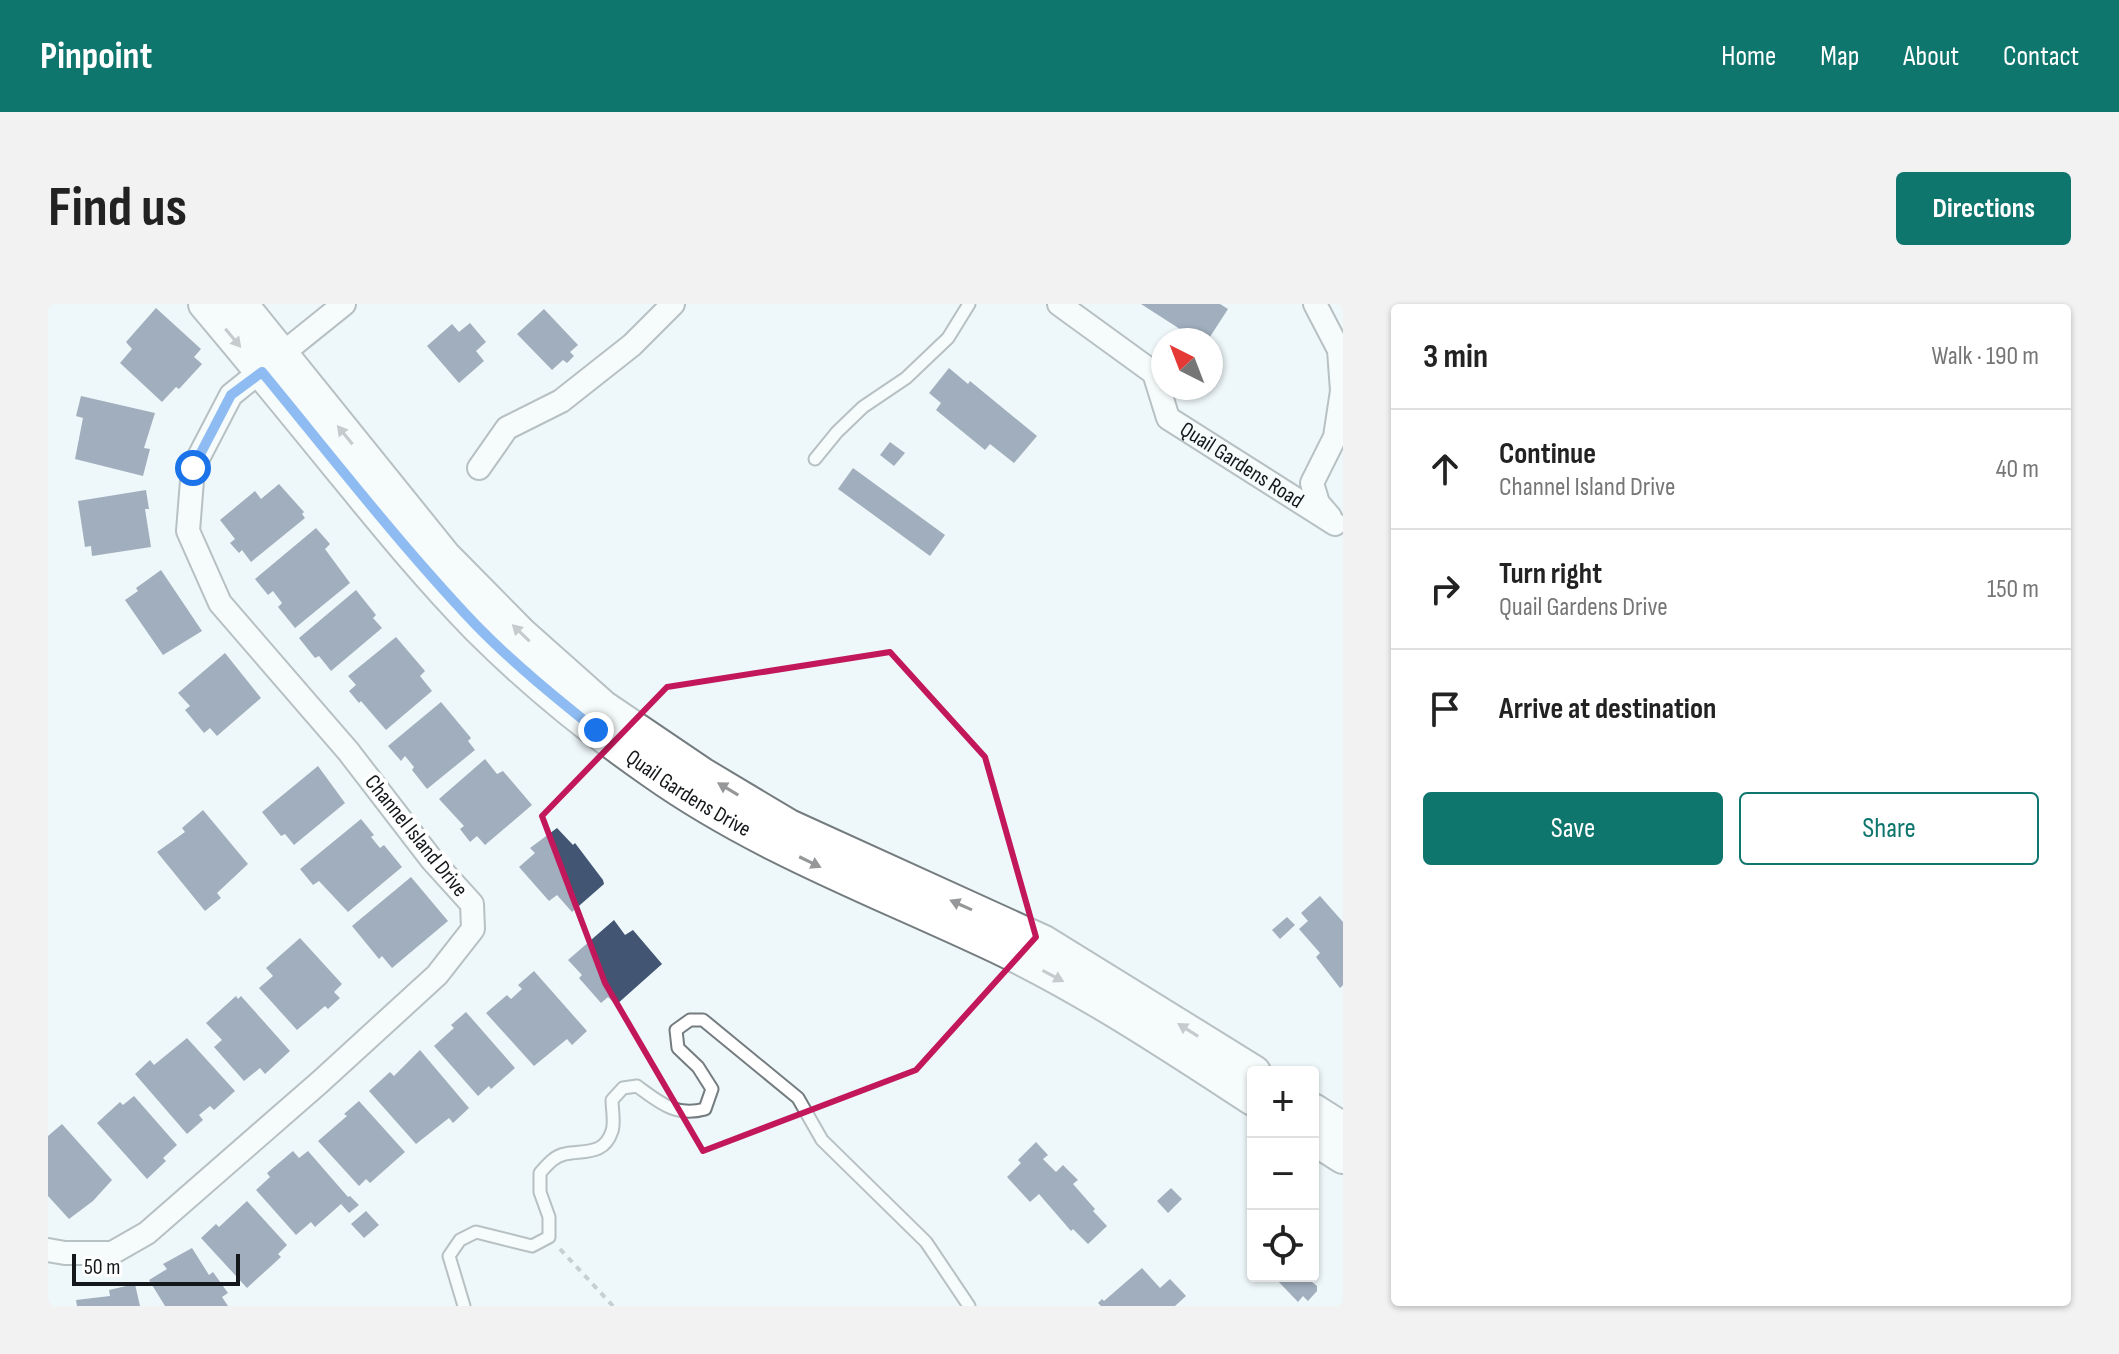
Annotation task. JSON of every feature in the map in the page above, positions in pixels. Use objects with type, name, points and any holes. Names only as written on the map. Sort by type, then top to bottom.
[{"type":"main road","name":"Quail Gardens Drive","points":[[205,304],[272,363],[445,557],[521,634],[603,707],[702,774],[789,826],[1044,942],[1247,1068]]},
{"type":"main road","name":"Quail Gardens Drive","points":[[241,304],[272,363],[419,564],[479,628],[544,688],[632,757],[716,812],[784,849],[1006,951],[1061,980],[1247,1095]]},
{"type":"main road","points":[[1319,1114],[1343,1129]]},
{"type":"main road","points":[[1319,1142],[1343,1157]]},
{"type":"street","name":"Channel Island Drive","points":[[48,1250],[112,1253],[147,1233],[437,975],[473,929],[472,904],[432,860],[348,751],[220,603],[188,531],[193,468],[231,395],[344,304]]},
{"type":"street","points":[[479,468],[507,428],[561,401],[632,345],[673,304]]},
{"type":"street","name":"Quail Gardens Road","points":[[1059,304],[1154,373],[1168,418],[1339,526]]},
{"type":"street","name":"Quail Gardens Road","points":[[1315,304],[1339,350],[1342,391],[1335,437],[1312,483],[1318,503],[1339,526]]},
{"type":"lane","points":[[815,459],[863,407],[906,378],[948,338],[969,304]]},
{"type":"lane","points":[[464,1306],[449,1256],[460,1240],[476,1232],[532,1246],[549,1237],[549,1217],[540,1192],[540,1173],[549,1162],[563,1154],[591,1153],[603,1145],[613,1130],[612,1100],[623,1088],[637,1086],[670,1110],[691,1113],[705,1109],[712,1089],[698,1067],[678,1048],[676,1030],[690,1020],[703,1020],[798,1098],[822,1140],[926,1242],[969,1306]]},
{"type":"path","points":[[549,1237],[613,1306]]},
{"type":"highlighted area","points":[[890,652],[985,757],[1036,937],[916,1070],[703,1151],[605,983],[542,816],[667,687]]},
{"type":"building","points":[[1141,304],[1220,304],[1228,309],[1216,328],[1178,328]]},
{"type":"building","points":[[156,308],[201,349],[194,357],[202,364],[162,402],[120,363],[132,349],[126,342]]},
{"type":"building","points":[[544,309],[578,345],[570,352],[574,356],[567,363],[563,360],[552,370],[517,334]]},
{"type":"building","points":[[470,323],[486,342],[476,351],[484,361],[459,383],[427,346],[452,324],[459,332]]},
{"type":"building","points":[[949,368],[968,384],[970,381],[1037,436],[1014,463],[990,444],[985,450],[936,410],[941,403],[929,393]]},
{"type":"building","points":[[81,396],[155,413],[144,448],[150,449],[143,476],[75,459],[83,418],[76,416]]},
{"type":"building","points":[[890,442],[905,453],[894,466],[880,455]]},
{"type":"building","points":[[853,468],[945,535],[930,556],[838,489]]},
{"type":"building","points":[[279,484],[304,512],[305,518],[251,562],[242,550],[239,553],[230,543],[235,539],[220,520],[255,491],[261,499]]},
{"type":"building","points":[[146,490],[149,509],[145,509],[151,547],[92,556],[91,546],[85,547],[78,501]]},
{"type":"building","points":[[316,528],[330,544],[325,549],[350,583],[295,628],[278,607],[282,603],[273,591],[268,595],[255,579]]},
{"type":"building","points":[[161,570],[202,631],[163,655],[125,600]]},
{"type":"building","points":[[356,590],[382,628],[331,671],[319,656],[315,658],[299,638]]},
{"type":"building","points":[[396,637],[425,671],[420,676],[432,691],[386,730],[349,691],[356,685],[348,676]]},
{"type":"building","points":[[225,653],[261,698],[217,736],[210,728],[204,733],[185,710],[190,706],[178,693]]},
{"type":"building","points":[[441,702],[471,738],[468,741],[475,750],[427,789],[405,756],[401,761],[388,746]]},
{"type":"building","points":[[485,759],[497,774],[503,771],[532,805],[485,845],[477,836],[470,842],[460,829],[464,826],[439,799]]},
{"type":"building","points":[[318,766],[345,803],[294,845],[285,834],[281,836],[262,812]]},
{"type":"building","points":[[203,810],[248,864],[217,893],[221,898],[205,911],[157,852],[185,832],[182,828]]},
{"type":"building","points":[[361,819],[380,848],[384,845],[402,867],[348,912],[319,881],[313,885],[300,869]]},
{"type":"building","points":[[557,828],[573,845],[575,843],[604,884],[572,912],[557,895],[549,901],[519,867],[535,853],[530,848]]},
{"type":"building","points":[[411,877],[448,921],[392,968],[382,956],[379,959],[352,926]]},
{"type":"building","points":[[1320,896],[1343,922],[1343,985],[1340,988],[1316,957],[1320,953],[1299,929],[1308,921],[1301,913]]},
{"type":"building","points":[[1287,917],[1295,925],[1280,939],[1272,930]]},
{"type":"building","points":[[614,920],[625,935],[633,930],[662,964],[616,1005],[608,997],[601,1003],[568,960]]},
{"type":"building","points":[[300,938],[342,984],[334,992],[340,998],[328,1009],[325,1006],[297,1030],[259,988],[273,976],[266,968]]},
{"type":"building","points":[[534,971],[587,1031],[572,1045],[567,1039],[534,1066],[486,1013],[507,995],[511,999],[522,989],[518,985]]},
{"type":"building","points":[[236,996],[238,999],[241,996],[290,1051],[265,1074],[260,1068],[244,1081],[214,1047],[222,1040],[206,1023]]},
{"type":"building","points":[[466,1012],[515,1068],[478,1096],[434,1046]]},
{"type":"building","points":[[187,1038],[235,1091],[214,1110],[210,1106],[199,1115],[203,1120],[187,1134],[135,1074],[150,1060],[154,1065]]},
{"type":"building","points":[[420,1050],[469,1108],[453,1123],[449,1118],[416,1144],[369,1091],[390,1072],[394,1076]]},
{"type":"building","points":[[134,1096],[177,1145],[147,1179],[97,1123],[120,1102],[123,1105]]},
{"type":"building","points":[[359,1101],[405,1152],[370,1183],[366,1179],[359,1186],[318,1141]]},
{"type":"building","points":[[62,1124],[112,1180],[93,1201],[69,1219],[48,1196],[48,1136]]},
{"type":"building","points":[[1036,1142],[1048,1155],[1043,1159],[1056,1172],[1063,1165],[1078,1180],[1073,1184],[1107,1226],[1088,1244],[1073,1229],[1071,1231],[1039,1194],[1030,1202],[1007,1177]]},
{"type":"building","points":[[293,1151],[299,1158],[308,1151],[348,1197],[359,1205],[349,1213],[341,1204],[315,1227],[311,1222],[296,1235],[256,1190],[270,1177],[267,1173]]},
{"type":"building","points":[[1171,1188],[1182,1199],[1168,1213],[1157,1201]]},
{"type":"building","points":[[247,1201],[287,1245],[278,1254],[281,1257],[247,1288],[201,1238],[216,1224],[219,1227]]},
{"type":"building","points":[[366,1211],[379,1225],[364,1238],[351,1224]]},
{"type":"building","points":[[192,1248],[209,1275],[213,1272],[228,1293],[222,1297],[228,1306],[165,1306],[149,1280],[167,1269],[163,1264]]},
{"type":"building","points":[[1142,1268],[1160,1288],[1170,1279],[1186,1296],[1175,1306],[1101,1306],[1098,1303],[1102,1299],[1104,1301]]},
{"type":"building","points":[[1279,1282],[1312,1282],[1317,1286],[1317,1291],[1308,1301],[1303,1296],[1298,1302]]},
{"type":"building","points":[[135,1284],[140,1306],[77,1306],[76,1300],[110,1296],[109,1290]]},
{"type":"route","points":[[193,468],[231,395],[262,372],[419,564],[479,628],[544,688],[596,730]]}]
